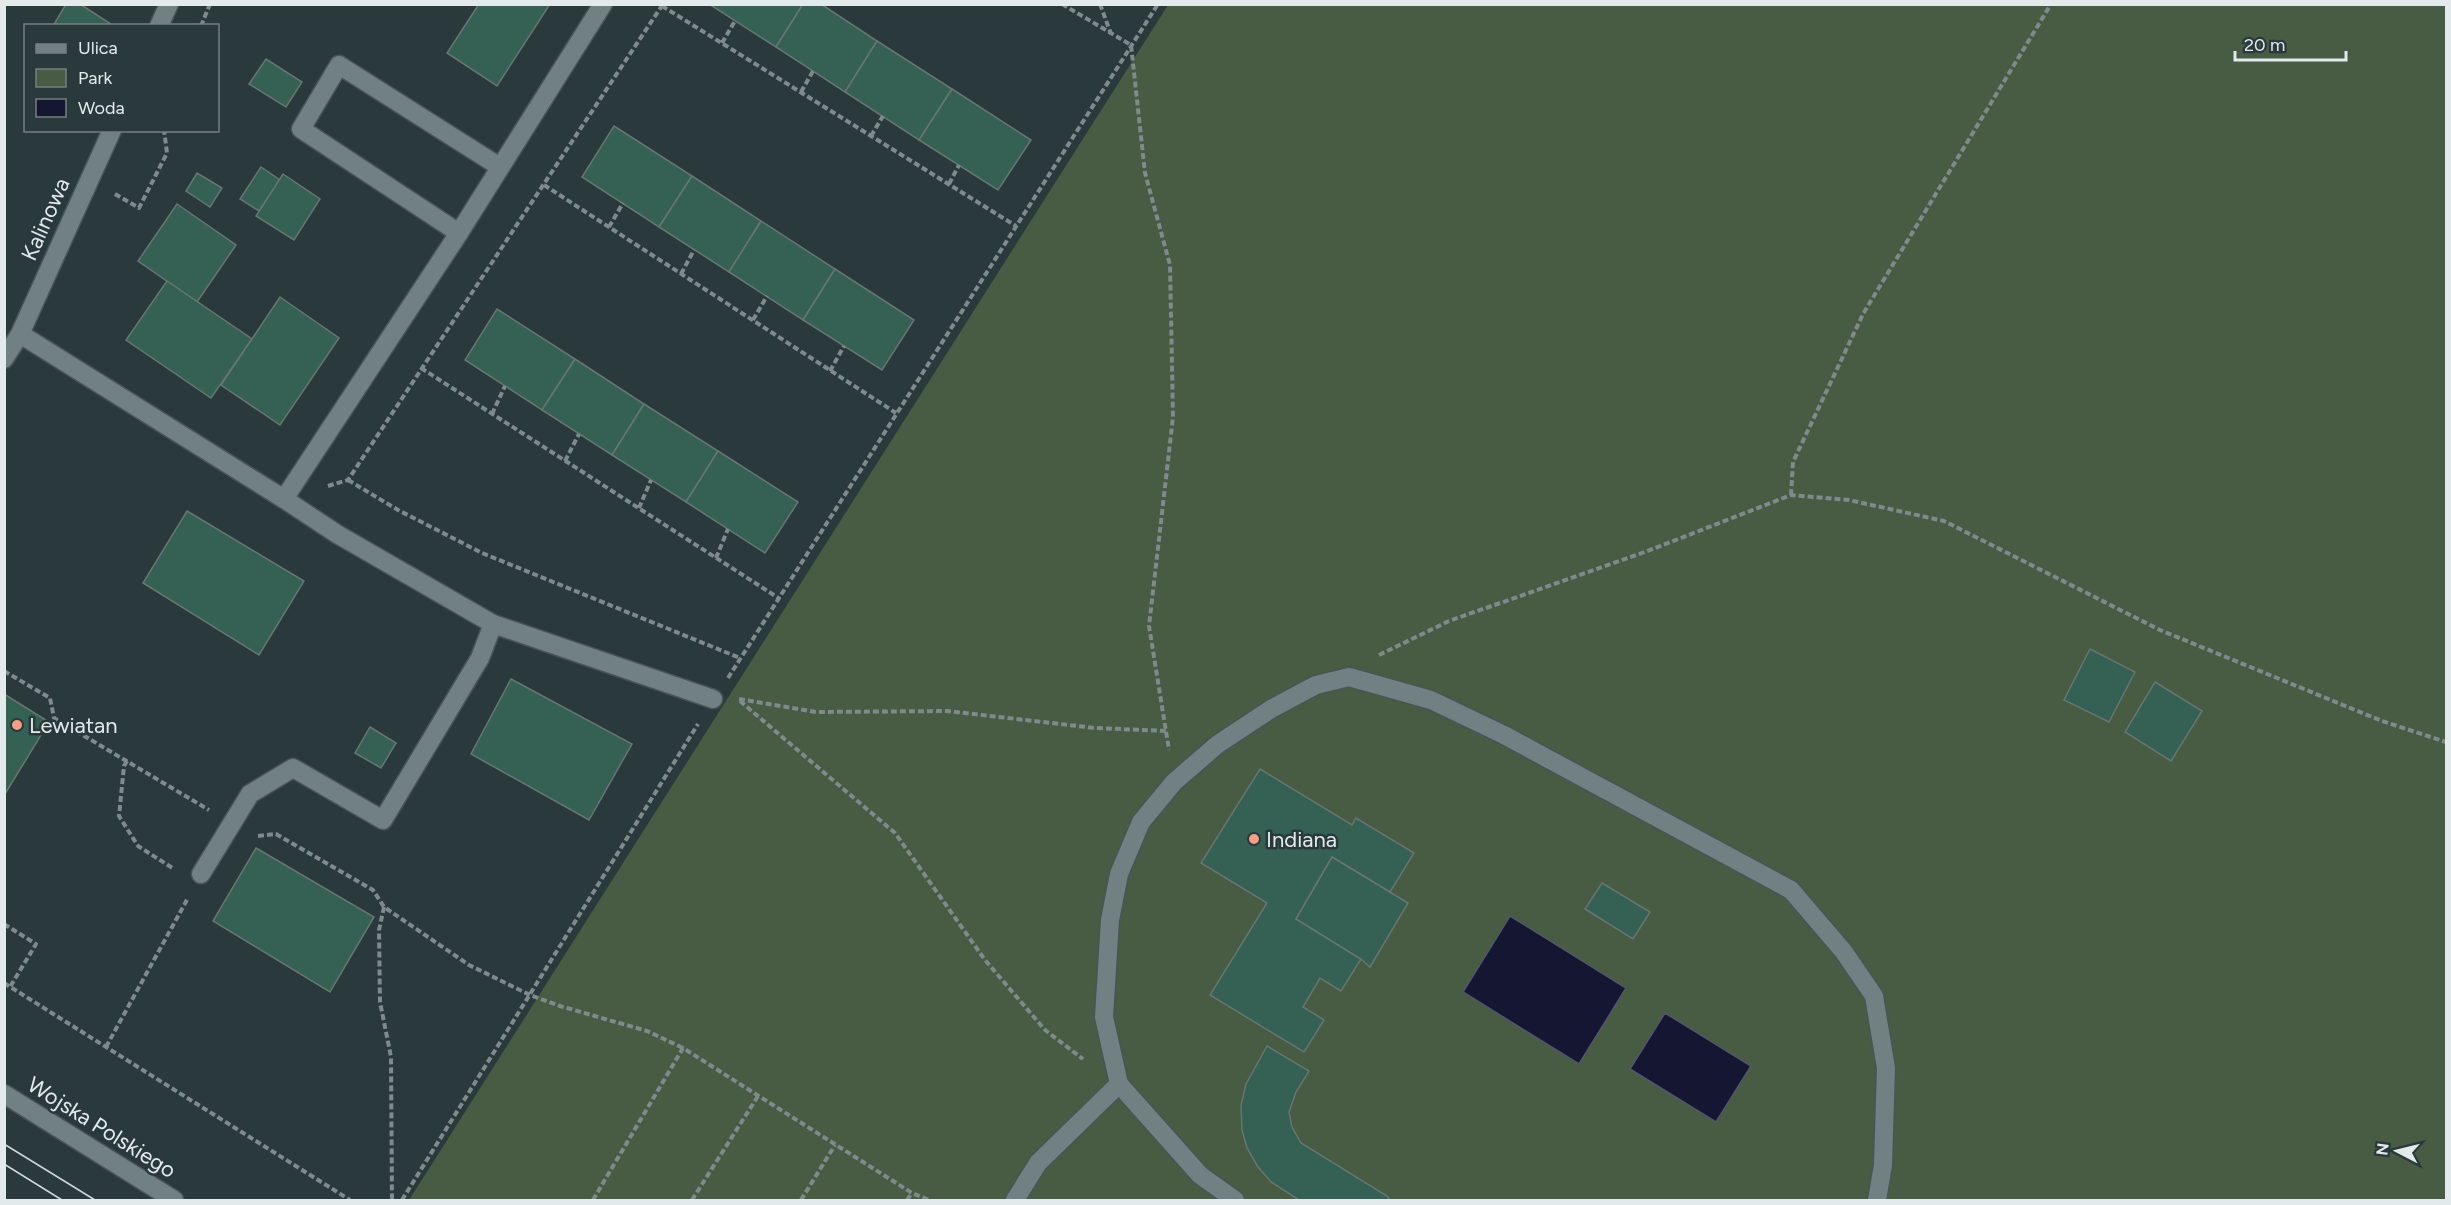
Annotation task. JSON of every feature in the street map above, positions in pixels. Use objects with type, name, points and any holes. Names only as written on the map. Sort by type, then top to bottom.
[{"type":"street","points":[[160,24],[169,4]]},
{"type":"street","points":[[284,499],[459,232],[603,4]]},
{"type":"street","points":[[459,232],[301,129],[339,65],[500,167]]},
{"type":"street","name":"Kalinowa","points":[[4,359],[12,329],[90,178],[110,132]]},
{"type":"street","points":[[12,329],[337,534],[493,624],[713,699]]},
{"type":"street","points":[[199,878],[250,794],[293,768],[383,820],[480,658],[493,624]]},
{"type":"street","points":[[1235,1200],[1200,1175],[1119,1084],[1104,1017],[1110,920],[1119,874],[1141,822],[1174,782],[1218,744],[1271,709],[1316,685],[1348,676],[1431,700],[1504,735],[1791,890],[1844,952],[1874,996],[1886,1068],[1883,1165],[1876,1200]]},
{"type":"street","points":[[1015,1200],[1038,1163],[1119,1084]]},
{"type":"street","name":"Wojska Polskiego","points":[[4,1094],[174,1200]]},
{"type":"path","points":[[202,24],[210,4]]},
{"type":"path","points":[[1062,4],[1131,45]]},
{"type":"path","points":[[1100,4],[1111,34]]},
{"type":"path","points":[[402,1200],[713,699],[780,599],[896,413],[1158,4]]},
{"type":"path","points":[[1791,495],[1793,462],[1863,314],[2051,4]]},
{"type":"path","points":[[284,499],[348,480],[662,5],[1016,226]]},
{"type":"path","points":[[722,43],[735,21]]},
{"type":"path","points":[[1131,45],[1145,173],[1170,265],[1173,417],[1149,626],[1174,782]]},
{"type":"path","points":[[801,92],[813,71]]},
{"type":"path","points":[[871,136],[883,116]]},
{"type":"path","points":[[90,178],[139,208],[167,153],[164,132]]},
{"type":"path","points":[[949,184],[959,165]]},
{"type":"path","points":[[544,185],[896,413]]},
{"type":"path","points":[[609,227],[623,203]]},
{"type":"path","points":[[681,274],[694,250]]},
{"type":"path","points":[[753,320],[767,296]]},
{"type":"path","points":[[830,371],[844,346]]},
{"type":"path","points":[[421,368],[780,599]]},
{"type":"path","points":[[492,414],[505,386]]},
{"type":"path","points":[[565,461],[579,434]]},
{"type":"path","points":[[348,480],[398,510],[482,553],[741,658]]},
{"type":"path","points":[[639,508],[651,480]]},
{"type":"path","points":[[1348,676],[1381,653],[1449,621],[1645,552],[1791,495],[1849,500],[1944,521],[2160,630],[2382,721],[2446,742]]},
{"type":"path","points":[[716,558],[728,529]]},
{"type":"path","points":[[4,671],[50,698],[54,718],[255,836],[276,834],[373,890],[384,907],[469,965],[530,995],[647,1030],[682,1048],[912,1193],[930,1200]]},
{"type":"path","points":[[1119,1084],[1045,1030],[985,960],[895,833],[737,699],[816,712],[947,711],[1095,728],[1166,731]]},
{"type":"path","points":[[106,1047],[199,878],[138,846],[120,816],[124,766],[127,761]]},
{"type":"path","points":[[384,907],[379,930],[380,1002],[391,1057],[392,1199],[394,1200]]},
{"type":"path","points":[[4,924],[36,944],[10,987]]},
{"type":"path","points":[[4,983],[350,1200]]},
{"type":"path","points":[[593,1200],[682,1048]]},
{"type":"path","points":[[692,1200],[758,1096]]},
{"type":"path","points":[[801,1200],[836,1145]]},
{"type":"path","points":[[907,1200],[912,1193]]},
{"type":"green space","points":[[1168,5],[2446,5],[2446,1200],[409,1200]]},
{"type":"water","points":[[1510,916],[1626,988],[1579,1064],[1463,992]]},
{"type":"water","points":[[1665,1013],[1751,1066],[1716,1122],[1630,1069]]},
{"type":"building","points":[[66,4],[80,4],[111,24],[54,24]]},
{"type":"building","points":[[479,4],[550,4],[497,86],[447,53]]},
{"type":"building","points":[[709,4],[803,4],[776,47]]},
{"type":"building","points":[[803,4],[821,4],[877,41],[845,92],[776,47]]},
{"type":"building","points":[[877,41],[952,89],[919,140],[845,92]]},
{"type":"building","points":[[266,59],[302,82],[286,107],[249,84]]},
{"type":"building","points":[[952,89],[1031,140],[998,190],[919,140]]},
{"type":"building","points":[[614,126],[692,176],[659,227],[582,177]]},
{"type":"building","points":[[261,167],[280,180],[259,211],[240,199]]},
{"type":"building","points":[[197,173],[222,188],[210,207],[186,191]]},
{"type":"building","points":[[283,174],[320,199],[294,240],[256,216]]},
{"type":"building","points":[[692,176],[761,221],[729,272],[659,227]]},
{"type":"building","points":[[177,204],[236,245],[197,302],[138,261]]},
{"type":"building","points":[[761,221],[835,269],[803,320],[729,272]]},
{"type":"building","points":[[835,269],[914,320],[882,370],[803,320]]},
{"type":"building","points":[[167,281],[252,339],[211,398],[126,340]]},
{"type":"building","points":[[280,297],[339,338],[280,425],[221,385]]},
{"type":"building","points":[[497,309],[575,359],[542,410],[465,360]]},
{"type":"building","points":[[575,359],[644,404],[612,455],[542,410]]},
{"type":"building","points":[[644,404],[718,451],[686,502],[612,455]]},
{"type":"building","points":[[718,451],[798,502],[765,553],[686,502]]},
{"type":"building","points":[[187,511],[304,581],[259,655],[143,583]]},
{"type":"building","points":[[2090,649],[2135,672],[2109,722],[2064,700]]},
{"type":"building","points":[[511,679],[632,744],[589,820],[471,754]]},
{"type":"building","points":[[2155,682],[2202,711],[2171,761],[2125,732]]},
{"type":"building","points":[[4,694],[49,722],[5,794],[4,794]]},
{"type":"building","points":[[370,727],[396,743],[381,768],[355,753]]},
{"type":"building","points":[[1260,769],[1352,825],[1356,818],[1414,853],[1390,892],[1332,857],[1296,919],[1361,959],[1341,991],[1320,978],[1303,1007],[1324,1020],[1304,1052],[1210,995],[1267,903],[1201,863]]},
{"type":"building","points":[[256,848],[374,917],[330,992],[213,921]]},
{"type":"building","points":[[1332,857],[1408,903],[1370,967],[1361,959],[1296,919]]},
{"type":"building","points":[[1602,883],[1650,912],[1633,939],[1585,909]]},
{"type":"building","points":[[1267,1046],[1309,1071],[1296,1092],[1289,1112],[1292,1127],[1301,1143],[1390,1200],[1299,1200],[1271,1182],[1258,1167],[1247,1148],[1242,1130],[1241,1105],[1246,1084]]},
{"type":"tram line","points":[[4,1144],[95,1200]]},
{"type":"tram line","points":[[4,1164],[62,1200]]},
{"type":"place","name":"Lewiatan","points":[[17,725]]},
{"type":"place","name":"Indiana","points":[[1254,839]]}]
